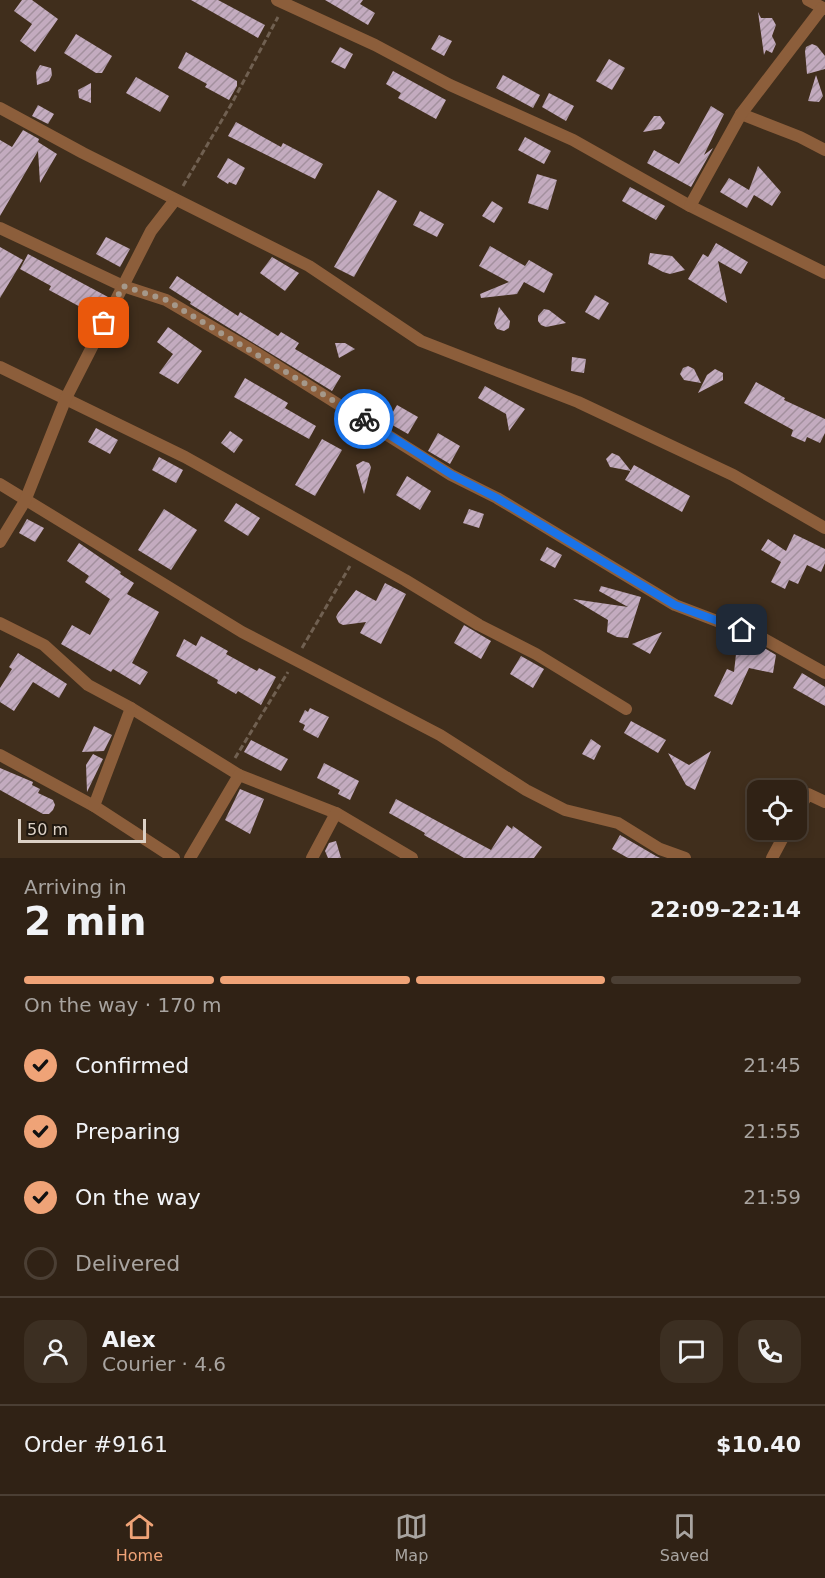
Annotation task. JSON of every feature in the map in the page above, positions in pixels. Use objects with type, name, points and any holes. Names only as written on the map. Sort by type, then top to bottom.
[{"type":"street","points":[[690,206],[741,114],[823,8],[808,0]]},
{"type":"street","points":[[280,2],[375,45],[450,85],[573,140],[690,206],[825,273]]},
{"type":"street","points":[[0,108],[83,153],[309,266],[421,341],[578,402],[733,475],[825,528]]},
{"type":"street","points":[[741,114],[800,137],[825,150]]},
{"type":"street","points":[[0,542],[25,501],[66,398],[151,231],[175,200]]},
{"type":"street","points":[[0,228],[123,286],[166,300],[258,354],[452,475],[497,498],[675,605],[764,639],[825,673]]},
{"type":"street","points":[[0,367],[195,463],[405,580],[479,625],[536,654],[626,709]]},
{"type":"street","points":[[0,484],[242,632],[440,735],[526,790],[565,810],[618,823],[660,849],[685,858]]},
{"type":"street","points":[[0,624],[44,645],[88,685],[131,708],[239,775],[336,813],[412,858]]},
{"type":"street","points":[[94,806],[131,708]]},
{"type":"street","points":[[0,755],[94,806],[174,858]]},
{"type":"street","points":[[190,858],[239,775]]},
{"type":"street","points":[[807,796],[808,794],[825,802]]},
{"type":"street","points":[[312,858],[336,813]]},
{"type":"street","points":[[772,858],[782,840]]},
{"type":"path","points":[[175,200],[232,103],[280,2]]},
{"type":"building","points":[[22,0],[32,0],[58,19],[35,52],[20,41],[32,24],[14,11]]},
{"type":"building","points":[[191,0],[218,0],[265,25],[258,38]]},
{"type":"building","points":[[325,0],[363,0],[360,4],[375,13],[368,25]]},
{"type":"building","points":[[758,12],[761,18],[772,18],[776,25],[772,36],[776,44],[772,53],[766,50],[764,55]]},
{"type":"building","points":[[76,34],[112,56],[102,73],[96,73],[64,53]]},
{"type":"building","points":[[439,35],[452,41],[444,56],[431,49]]},
{"type":"building","points":[[812,44],[817,46],[825,56],[825,69],[807,74],[805,51],[806,47]]},
{"type":"building","points":[[340,47],[353,54],[345,69],[331,62]]},
{"type":"building","points":[[186,52],[237,81],[237,86],[229,100],[205,87],[207,84],[178,68]]},
{"type":"building","points":[[609,59],[625,68],[612,90],[596,81]]},
{"type":"building","points":[[40,65],[51,68],[52,75],[49,81],[37,85],[36,72]]},
{"type":"building","points":[[393,71],[446,100],[436,119],[398,98],[401,93],[386,84]]},
{"type":"building","points":[[503,75],[540,95],[533,108],[496,88]]},
{"type":"building","points":[[816,75],[823,96],[819,102],[808,101]]},
{"type":"building","points":[[136,77],[169,96],[160,112],[126,93]]},
{"type":"building","points":[[91,83],[91,103],[79,98],[78,90]]},
{"type":"building","points":[[549,93],[574,106],[566,121],[542,107]]},
{"type":"building","points":[[38,105],[54,114],[48,124],[32,116]]},
{"type":"building","points":[[711,106],[724,114],[704,155],[713,148],[691,187],[647,163],[654,150],[679,164]]},
{"type":"building","points":[[654,116],[660,116],[665,123],[661,129],[643,132]]},
{"type":"building","points":[[236,122],[281,147],[283,143],[323,164],[315,179],[228,136]]},
{"type":"building","points":[[23,130],[39,139],[38,142],[57,154],[40,183],[38,151],[0,216],[0,140],[12,147]]},
{"type":"building","points":[[525,137],[551,151],[544,164],[518,150]]},
{"type":"building","points":[[228,158],[245,168],[236,185],[229,182],[228,184],[217,177]]},
{"type":"building","points":[[758,166],[781,192],[772,206],[754,195],[747,208],[720,192],[729,178],[749,190]]},
{"type":"building","points":[[537,174],[557,180],[548,210],[528,203]]},
{"type":"building","points":[[630,187],[665,206],[656,220],[622,201]]},
{"type":"building","points":[[378,190],[397,201],[354,277],[334,267]]},
{"type":"building","points":[[492,201],[503,208],[494,223],[482,216]]},
{"type":"building","points":[[420,211],[444,224],[437,237],[413,225]]},
{"type":"building","points":[[106,237],[130,249],[120,267],[96,254]]},
{"type":"building","points":[[716,243],[748,262],[741,274],[718,261],[727,303],[688,279],[703,254],[708,257]]},
{"type":"building","points":[[490,246],[525,266],[529,260],[553,274],[544,293],[524,282],[517,294],[481,298],[480,294],[509,282],[479,266]]},
{"type":"building","points":[[0,247],[23,260],[0,298]]},
{"type":"building","points":[[650,253],[672,256],[685,270],[670,274],[663,272],[648,264]]},
{"type":"building","points":[[28,254],[108,297],[97,316],[49,290],[51,286],[20,269]]},
{"type":"building","points":[[272,257],[299,273],[285,291],[260,273]]},
{"type":"building","points":[[177,276],[238,316],[240,312],[278,336],[281,332],[299,343],[295,349],[341,376],[332,391],[190,304],[191,302],[169,288]]},
{"type":"building","points":[[595,295],[609,303],[599,320],[585,312]]},
{"type":"building","points":[[499,307],[510,321],[509,328],[504,331],[497,329],[494,324]]},
{"type":"building","points":[[544,309],[549,310],[566,323],[546,327],[541,325],[538,316]]},
{"type":"building","points":[[168,327],[202,351],[178,384],[159,373],[173,354],[157,342]]},
{"type":"building","points":[[335,343],[345,343],[355,349],[339,358]]},
{"type":"building","points":[[572,357],[586,359],[584,373],[571,371]]},
{"type":"building","points":[[688,366],[694,369],[701,383],[684,380],[680,374],[683,368]]},
{"type":"building","points":[[715,369],[723,373],[723,380],[698,393],[707,375]]},
{"type":"building","points":[[245,378],[288,403],[285,408],[316,426],[309,439],[234,397]]},
{"type":"building","points":[[756,382],[785,398],[784,400],[825,419],[825,433],[820,443],[807,437],[805,442],[791,436],[793,430],[744,403]]},
{"type":"building","points":[[485,386],[525,409],[509,431],[506,414],[478,398]]},
{"type":"building","points":[[397,405],[418,417],[408,434],[387,422]]},
{"type":"building","points":[[96,428],[118,440],[110,454],[88,442]]},
{"type":"building","points":[[230,431],[243,440],[234,453],[221,443]]},
{"type":"building","points":[[438,433],[460,446],[450,464],[428,451]]},
{"type":"building","points":[[322,439],[342,450],[315,496],[295,485]]},
{"type":"building","points":[[612,453],[619,456],[631,471],[610,467],[606,459]]},
{"type":"building","points":[[159,457],[183,470],[176,483],[152,470]]},
{"type":"building","points":[[363,461],[369,463],[371,467],[364,494],[356,465]]},
{"type":"building","points":[[634,465],[690,496],[682,512],[625,480]]},
{"type":"building","points":[[407,476],[431,491],[420,510],[396,495]]},
{"type":"building","points":[[236,503],[260,518],[248,536],[224,521]]},
{"type":"building","points":[[164,509],[197,530],[171,570],[138,550]]},
{"type":"building","points":[[469,509],[484,514],[479,528],[463,523]]},
{"type":"building","points":[[27,519],[44,528],[35,542],[19,533]]},
{"type":"building","points":[[794,534],[825,549],[825,563],[821,572],[807,565],[798,584],[789,580],[785,589],[771,582],[781,562],[761,550],[768,539],[786,551]]},
{"type":"building","points":[[79,543],[134,583],[127,594],[159,612],[132,663],[148,672],[140,685],[113,669],[111,672],[61,644],[72,625],[90,635],[110,599],[85,582],[89,576],[67,561]]},
{"type":"building","points":[[547,547],[562,555],[555,568],[540,560]]},
{"type":"building","points":[[385,583],[406,594],[381,644],[360,633],[366,622],[343,625],[336,617],[356,590],[376,601]]},
{"type":"building","points":[[601,586],[641,597],[628,638],[617,637],[607,632],[608,620],[573,599],[628,607],[599,591]]},
{"type":"building","points":[[464,625],[491,641],[481,659],[454,643]]},
{"type":"building","points":[[662,632],[650,654],[632,644]]},
{"type":"building","points":[[201,636],[228,651],[226,654],[257,671],[259,668],[276,677],[261,705],[238,691],[236,694],[217,683],[218,680],[176,656],[184,639],[196,646]]},
{"type":"building","points":[[737,645],[766,649],[776,655],[773,673],[749,668],[732,705],[714,696],[727,669],[734,672]]},
{"type":"building","points":[[18,653],[67,684],[59,698],[33,682],[14,711],[0,702],[0,688],[12,669],[9,667]]},
{"type":"building","points":[[521,656],[544,669],[533,688],[510,674]]},
{"type":"building","points":[[802,673],[825,687],[825,706],[793,688]]},
{"type":"building","points":[[310,708],[329,717],[318,738],[303,730],[305,725],[299,722],[305,710],[308,712]]},
{"type":"building","points":[[631,721],[666,740],[658,753],[624,733]]},
{"type":"building","points":[[94,726],[112,735],[104,751],[82,752]]},
{"type":"building","points":[[591,739],[601,746],[594,760],[582,754]]},
{"type":"building","points":[[251,740],[288,759],[281,771],[244,752]]},
{"type":"building","points":[[711,751],[695,790],[686,785],[668,753],[689,765]]},
{"type":"building","points":[[93,754],[103,759],[87,792],[86,765]]},
{"type":"building","points":[[324,763],[359,781],[350,800],[338,794],[340,790],[317,778]]},
{"type":"building","points":[[0,768],[33,782],[32,785],[40,789],[38,793],[53,800],[55,805],[53,810],[49,814],[43,814],[0,790]]},
{"type":"building","points":[[240,789],[264,799],[250,834],[225,820]]},
{"type":"building","points":[[396,799],[491,850],[507,825],[512,829],[513,826],[542,847],[534,858],[464,858],[389,813]]},
{"type":"building","points":[[620,835],[660,858],[628,858],[612,849]]},
{"type":"building","points":[[336,841],[341,858],[328,858],[325,851],[329,843]]},
{"type":"way so far","points":[[104,323],[123,286],[166,300],[364,419]]},
{"type":"route","points":[[364,419],[452,475],[497,498],[675,605],[742,630]]}]
